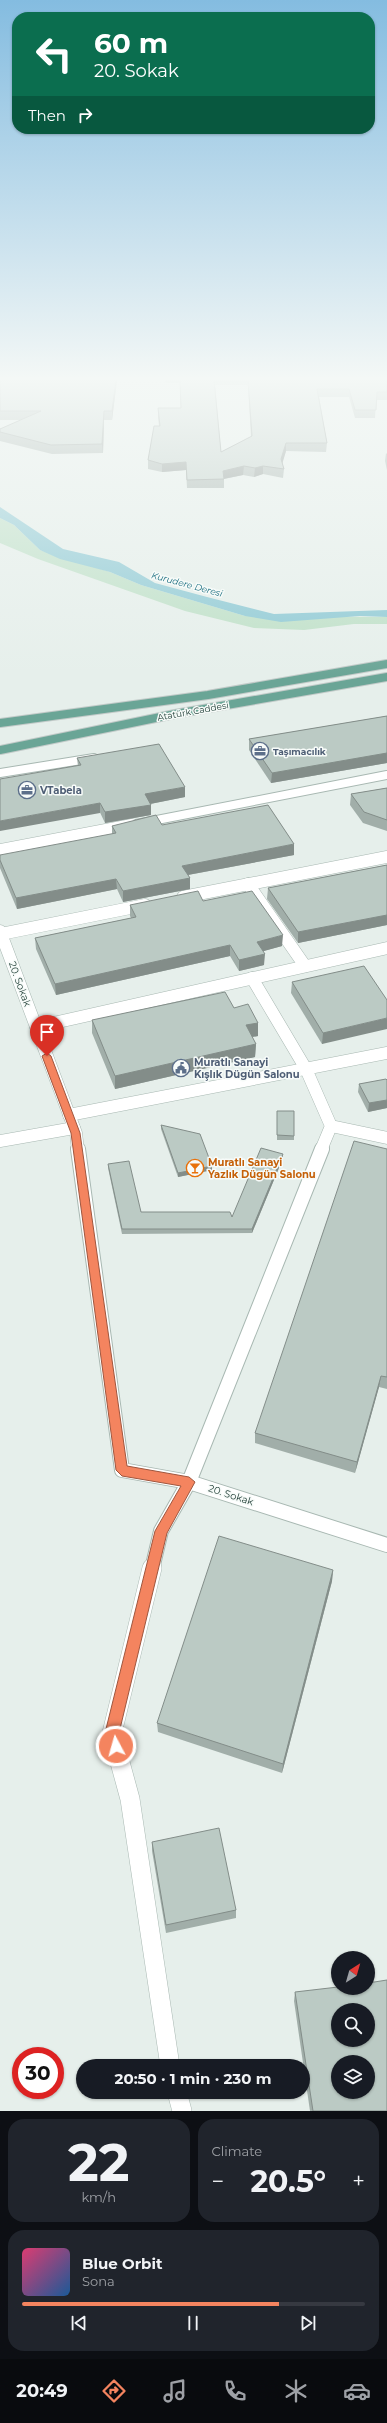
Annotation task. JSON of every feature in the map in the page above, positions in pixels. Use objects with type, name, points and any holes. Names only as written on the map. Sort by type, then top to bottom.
[{"type":"main road","name":"Atatürk Caddesi","points":[[0,723],[208,695],[387,664]]},
{"type":"main road","name":"Atatürk Caddesi","points":[[0,750],[175,714],[387,677]]},
{"type":"street","points":[[0,774],[107,756]]},
{"type":"street","points":[[0,850],[387,775]]},
{"type":"street","points":[[170,899],[387,857]]},
{"type":"street","points":[[248,884],[305,966]]},
{"type":"street","points":[[0,932],[155,902]]},
{"type":"street","name":"20. Sokak","points":[[0,932],[71,1122],[122,1470],[189,1482],[387,1545]]},
{"type":"street","points":[[36,1027],[387,948]]},
{"type":"street","points":[[169,2059],[130,1799],[112,1733],[161,1531],[189,1482],[331,1126],[306,1069],[252,978]]},
{"type":"street","points":[[0,1141],[71,1122],[387,1052]]},
{"type":"street","points":[[331,1126],[387,1138]]},
{"type":"street","points":[[179,2099],[182,2111]]},
{"type":"green space","points":[[0,518],[14,525],[40,550],[110,572],[141,585],[245,616],[387,617],[387,624],[354,624],[304,630],[254,628],[185,611],[38,559],[0,543]]},
{"type":"water","points":[[0,507],[63,549],[119,562],[155,583],[274,614],[387,610],[387,617],[360,616],[281,622],[245,616],[141,585],[110,572],[60,559],[40,550],[14,525],[0,518]]},
{"type":"building","points":[[187,479],[224,479],[187,480]]},
{"type":"building","points":[[387,716],[387,753],[272,773],[249,739]]},
{"type":"building","points":[[159,744],[185,787],[145,794],[151,805],[105,812],[100,803],[0,821],[0,779],[81,765],[77,758]]},
{"type":"building","points":[[387,788],[387,820],[364,812],[351,794]]},
{"type":"building","points":[[268,805],[294,844],[182,866],[190,878],[123,891],[116,879],[16,898],[0,860],[0,855],[116,833],[112,826],[156,815],[162,825]]},
{"type":"building","points":[[387,865],[387,915],[298,932],[268,888]]},
{"type":"building","points":[[198,891],[203,901],[252,891],[283,935],[257,942],[265,954],[239,960],[230,945],[55,984],[35,938],[136,917],[130,905]]},
{"type":"building","points":[[364,966],[387,1000],[387,1018],[323,1033],[292,982]]},
{"type":"building","points":[[225,992],[234,1008],[248,1004],[258,1023],[246,1025],[256,1044],[115,1076],[92,1020]]},
{"type":"building","points":[[386,1079],[387,1100],[369,1103],[359,1084]]},
{"type":"building","points":[[277,1111],[294,1111],[294,1136],[277,1135]]},
{"type":"building","points":[[161,1125],[200,1134],[212,1166],[178,1173]]},
{"type":"building","points":[[354,1141],[387,1149],[387,1377],[381,1376],[357,1462],[255,1433]]},
{"type":"building","points":[[261,1148],[283,1154],[252,1229],[122,1229],[108,1164],[129,1161],[141,1212],[230,1212],[232,1217]]},
{"type":"building","points":[[219,1536],[333,1570],[283,1764],[157,1723]]},
{"type":"building","points":[[219,1828],[236,1910],[166,1925],[152,1842]]},
{"type":"building","points":[[387,1980],[387,2111],[313,2111],[310,2091],[310,2059],[305,2059],[295,1992],[331,1988],[331,1995],[375,1995],[375,1982]]},
{"type":"place","name":"Taşımacılık","points":[[260,751]]},
{"type":"place","name":"VTabela","points":[[27,790]]},
{"type":"place","name":"Muratlı Sanayi Kışlık Dügün Salonu","points":[[181,1068]]},
{"type":"place","name":"Muratlı Sanayi Yazlık Dügün Salonu","points":[[195,1168]]},
{"type":"route","points":[[47,1056],[76,1133],[122,1470],[189,1482],[161,1531],[147,1596],[112,1733],[116,1746]]},
{"type":"water label","name":"Kurudere Deresi","points":[[187,584]]}]
